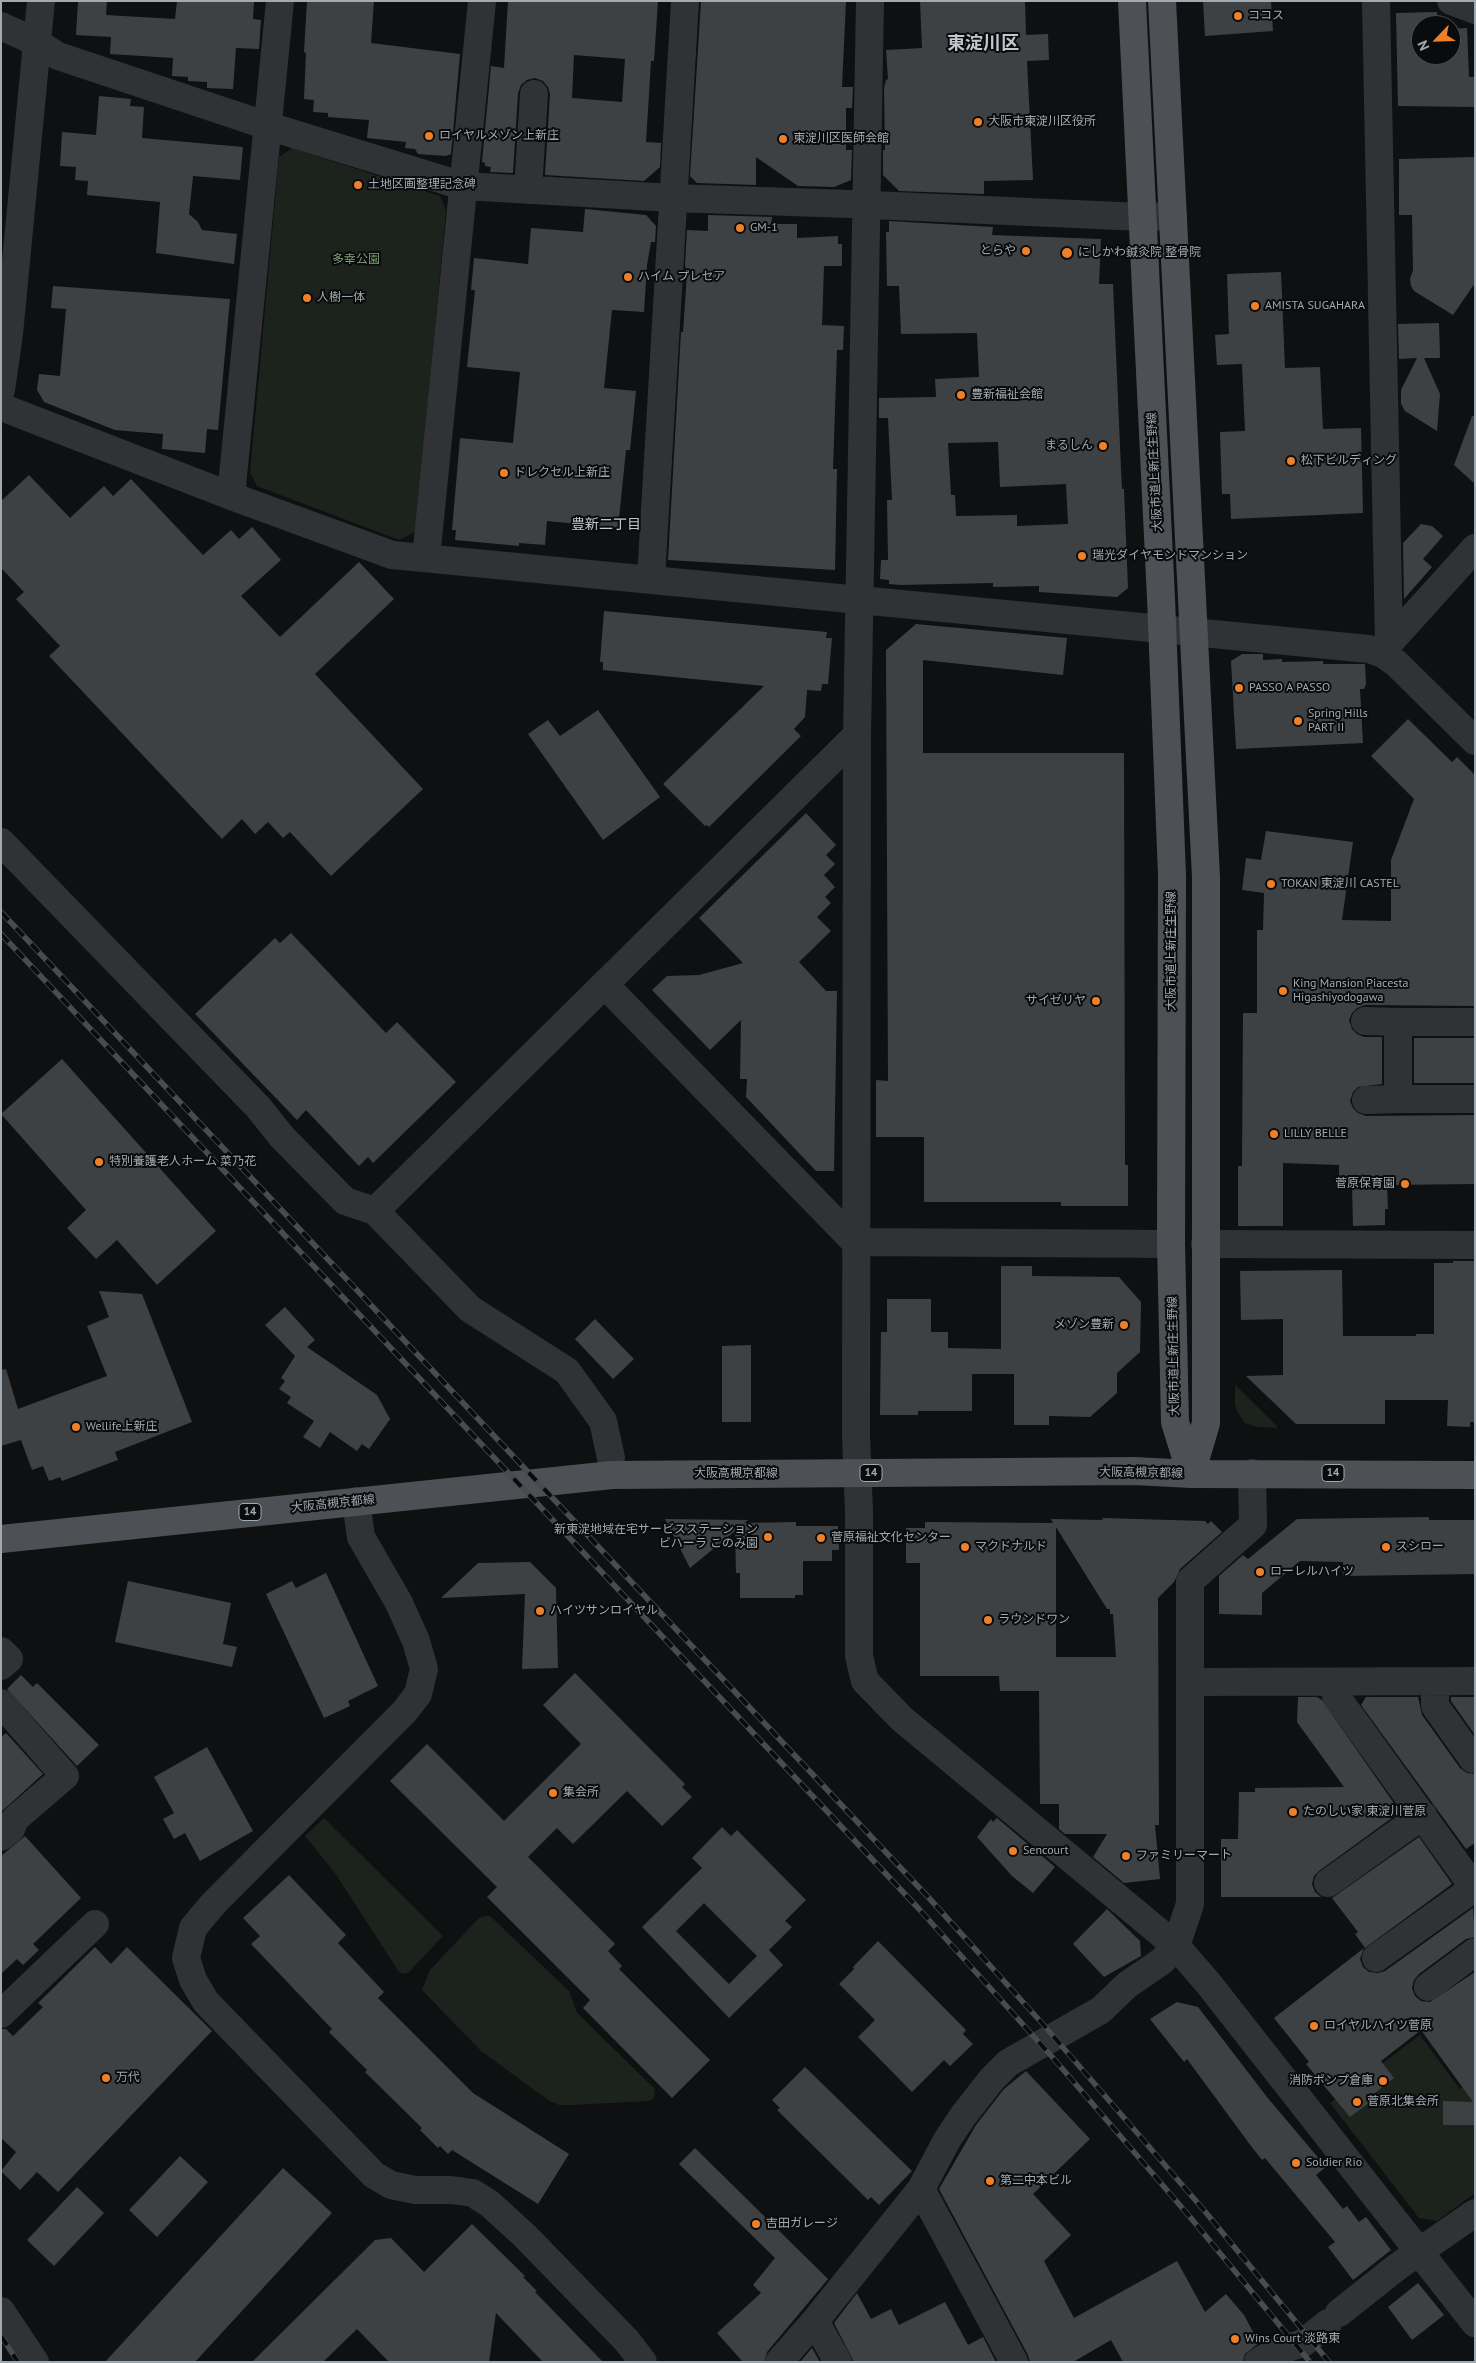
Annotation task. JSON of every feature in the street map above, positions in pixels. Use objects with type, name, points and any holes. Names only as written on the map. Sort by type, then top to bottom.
[{"type":"main road","name":"大阪市道上新庄生野線","points":[[1132,1],[1172,875],[1171,1244],[1175,1422],[1191,1474]]},
{"type":"main road","points":[[1162,1],[1206,877],[1206,1423],[1191,1474]]},
{"type":"main road","name":"大阪高槻京都線","points":[[1,1539],[612,1475],[1135,1471],[1191,1474],[1475,1475]]},
{"type":"street","points":[[1,390],[9,334],[10,222],[41,1]]},
{"type":"street","points":[[231,496],[280,1]]},
{"type":"street","points":[[426,558],[482,1]]},
{"type":"street","points":[[651,578],[685,1]]},
{"type":"street","points":[[870,1],[865,193],[857,736],[855,1242],[859,1655],[865,1681],[902,1719],[1176,1946],[1220,1999],[1475,2323]]},
{"type":"street","points":[[1376,1],[1386,648],[1396,663],[1475,742]]},
{"type":"street","points":[[1451,1],[1475,10]]},
{"type":"street","points":[[1,26],[36,42],[58,56],[268,126],[463,186],[673,198],[1142,217],[1173,216]]},
{"type":"street","points":[[528,190],[534,94]]},
{"type":"street","points":[[1,407],[231,496],[392,554],[651,578],[1162,630],[1369,649],[1386,648],[1475,548]]},
{"type":"street","points":[[375,1211],[857,736]]},
{"type":"street","points":[[1,842],[258,1107],[282,1137],[345,1201],[375,1211],[470,1309],[568,1371],[603,1421],[611,1458]]},
{"type":"street","points":[[604,986],[855,1242],[1171,1244]]},
{"type":"street","points":[[1366,1021],[1475,1022]]},
{"type":"street","points":[[1398,1022],[1398,1099]]},
{"type":"street","points":[[1366,1100],[1475,1099]]},
{"type":"street","points":[[1205,1244],[1475,1245]]},
{"type":"street","points":[[779,2362],[815,2321],[921,2189],[963,2116],[992,2079],[1008,2063],[1101,2010],[1127,1985],[1162,1961],[1176,1946],[1190,1904],[1190,1581],[1253,1525],[1252,1473]]},
{"type":"street","points":[[356,1501],[361,1537],[398,1603],[416,1641],[424,1669],[418,1694],[405,1711],[213,1904],[193,1928],[186,1958],[193,1980],[206,2002],[374,2175],[391,2185],[415,2190],[451,2190],[473,2193],[490,2204],[621,2334],[643,2362]]},
{"type":"street","points":[[1,1651],[9,1658],[1,1666]]},
{"type":"street","points":[[1190,1682],[1336,1683],[1475,1681]]},
{"type":"street","points":[[1435,1682],[1435,1706],[1472,1759]]},
{"type":"street","points":[[1336,1683],[1336,1696],[1423,1815],[1466,1856],[1475,1889],[1376,1958]]},
{"type":"street","points":[[1,1704],[65,1776],[15,1819],[11,1829],[1,1837]]},
{"type":"street","points":[[1328,1883],[1423,1815]]},
{"type":"street","points":[[1,2014],[95,1924]]},
{"type":"street","points":[[1428,1987],[1475,1952]]},
{"type":"street","points":[[921,2189],[1014,2362]]},
{"type":"street","points":[[1258,2362],[1275,2352],[1303,2343],[1418,2252],[1475,2213]]},
{"type":"street","points":[[1,2312],[35,2362]]},
{"type":"street","points":[[815,2321],[838,2362]]},
{"type":"green space","name":"多幸公園","points":[[292,148],[440,196],[446,210],[416,531],[399,540],[257,486],[250,473],[279,157]]},
{"type":"green space","points":[[1235,1385],[1277,1428],[1258,1427],[1245,1423],[1238,1413],[1235,1404]]},
{"type":"green space","points":[[324,1818],[443,1936],[409,1972],[405,1974],[399,1972],[335,1873],[305,1836]]},
{"type":"green space","points":[[490,1916],[569,1991],[577,2013],[655,2089],[654,2098],[649,2101],[571,2105],[559,2105],[548,2100],[481,2051],[422,1990],[430,1970],[479,1918]]},
{"type":"green space","points":[[1420,2035],[1460,2089],[1475,2079],[1475,2193],[1437,2221],[1419,2218],[1330,2103]]},
{"type":"building","points":[[78,1],[107,1],[106,15],[175,19],[177,1],[254,1],[253,19],[261,20],[259,49],[236,48],[233,89],[207,88],[207,82],[188,81],[188,77],[172,76],[173,58],[110,54],[111,37],[76,35]]},
{"type":"building","points":[[307,1],[374,1],[371,43],[460,54],[451,154],[446,156],[418,154],[415,149],[405,148],[406,142],[367,138],[369,120],[328,117],[328,113],[313,112],[314,100],[304,99]]},
{"type":"building","points":[[508,1],[658,1],[654,61],[651,61],[646,142],[661,143],[660,167],[644,181],[545,175],[550,94],[548,87],[543,81],[535,78],[527,80],[521,85],[518,93],[513,173],[490,172],[491,167],[485,166],[485,163],[482,162],[491,66],[504,68]],"holes":[[[574,55],[625,59],[622,102],[572,98]]]},
{"type":"building","points":[[701,1],[846,1],[842,87],[853,87],[852,108],[846,108],[846,150],[852,150],[851,180],[834,187],[798,186],[756,157],[756,185],[697,183],[690,176]]},
{"type":"building","name":"大阪市東淀川区役所","points":[[920,1],[1025,1],[1026,35],[1048,34],[1049,60],[1027,61],[1033,180],[984,181],[984,194],[899,191],[883,175],[883,150],[885,150],[884,88],[888,79],[886,50],[922,48]]},
{"type":"building","name":"ココス","points":[[1203,1],[1271,1],[1273,31],[1205,36]]},
{"type":"building","points":[[1437,12],[1437,15],[1411,15],[1411,65],[1461,65],[1461,28],[1467,28],[1469,77],[1475,77],[1475,107],[1398,106],[1396,13]]},
{"type":"building","points":[[99,96],[131,99],[130,106],[144,107],[142,138],[243,147],[240,180],[193,176],[189,214],[198,222],[202,230],[237,234],[234,264],[156,253],[160,202],[87,195],[88,181],[75,180],[76,167],[60,166],[62,132],[96,135]]},
{"type":"building","points":[[1475,157],[1475,283],[1453,315],[1414,291],[1411,286],[1410,279],[1413,270],[1412,215],[1399,215],[1399,159]]},
{"type":"building","points":[[585,209],[646,215],[656,226],[655,242],[651,242],[647,265],[644,312],[612,310],[604,388],[636,391],[630,450],[626,450],[618,528],[547,521],[545,545],[519,543],[519,546],[455,540],[456,530],[452,530],[460,438],[513,443],[520,372],[467,367],[475,290],[471,290],[474,258],[528,264],[531,228],[583,232]]},
{"type":"building","points":[[708,215],[772,217],[771,224],[797,224],[797,238],[838,236],[838,244],[842,244],[842,266],[824,266],[822,325],[844,326],[843,350],[837,350],[833,469],[837,469],[835,570],[668,560],[681,332],[683,332],[687,274],[685,265],[687,230],[708,231]]},
{"type":"building","points":[[889,221],[993,227],[992,235],[1101,239],[1099,284],[1113,284],[1122,489],[1124,489],[1128,588],[1117,597],[1039,592],[1039,586],[993,587],[993,583],[900,585],[889,584],[889,580],[880,579],[881,560],[888,560],[887,500],[892,500],[888,418],[879,418],[879,398],[936,397],[935,379],[979,377],[977,333],[901,334],[899,286],[887,286],[886,232],[889,232]],"holes":[[[998,442],[1000,487],[1066,484],[1068,524],[1017,526],[1017,515],[956,516],[955,495],[951,495],[948,443]]]},
{"type":"building","points":[[1281,272],[1285,368],[1320,367],[1323,429],[1361,428],[1363,513],[1231,519],[1230,494],[1222,494],[1220,432],[1245,431],[1242,364],[1217,365],[1215,335],[1229,334],[1227,274]]},
{"type":"building","points":[[53,286],[230,299],[218,430],[207,429],[205,453],[162,449],[163,434],[115,430],[44,402],[37,390],[39,374],[60,376],[66,309],[51,308]]},
{"type":"building","points":[[1439,323],[1440,358],[1424,358],[1440,394],[1437,431],[1405,411],[1401,404],[1401,390],[1417,358],[1399,359],[1398,324]]},
{"type":"building","points":[[1472,416],[1475,416],[1475,484],[1454,465]]},
{"type":"building","points":[[29,475],[70,518],[104,486],[113,496],[131,479],[203,555],[231,530],[239,539],[252,527],[281,560],[241,596],[280,637],[359,562],[394,599],[315,674],[423,789],[331,876],[290,832],[283,838],[268,822],[255,834],[242,819],[222,839],[49,656],[60,646],[16,599],[24,592],[1,568],[1,501]]},
{"type":"building","points":[[1421,524],[1432,526],[1443,536],[1423,559],[1432,567],[1404,599],[1403,543]]},
{"type":"building","points":[[604,611],[827,632],[826,638],[832,638],[828,684],[822,684],[821,691],[807,690],[805,717],[794,729],[801,736],[709,827],[705,826],[663,784],[764,686],[603,670],[603,662],[600,662]]},
{"type":"building","points":[[916,624],[1067,638],[1063,675],[923,660],[923,753],[1124,753],[1125,1165],[1128,1165],[1128,1206],[1061,1206],[1061,1202],[924,1202],[924,1137],[876,1137],[876,1080],[888,1081],[886,650]]},
{"type":"building","points":[[1242,654],[1263,654],[1263,660],[1282,659],[1282,662],[1323,661],[1323,664],[1365,664],[1366,684],[1364,689],[1360,689],[1363,743],[1236,749],[1231,661]]},
{"type":"building","points":[[598,710],[660,797],[603,840],[528,734],[548,720],[560,736]]},
{"type":"building","points":[[1408,719],[1452,762],[1457,757],[1475,775],[1475,1006],[1365,1005],[1357,1008],[1349,1020],[1352,1029],[1364,1037],[1382,1037],[1382,1084],[1358,1087],[1353,1092],[1350,1101],[1358,1113],[1366,1116],[1475,1115],[1475,1184],[1387,1185],[1388,1209],[1385,1209],[1385,1225],[1353,1226],[1352,1185],[1347,1185],[1347,1178],[1339,1178],[1339,1165],[1283,1163],[1283,1226],[1238,1226],[1238,1166],[1242,1166],[1243,1013],[1257,1013],[1257,930],[1263,930],[1264,893],[1242,890],[1246,858],[1261,860],[1266,831],[1353,842],[1342,920],[1391,921],[1391,860],[1414,799],[1371,756]]},
{"type":"building","points":[[806,813],[836,845],[826,855],[835,864],[824,875],[835,887],[825,897],[831,903],[817,917],[831,931],[799,962],[826,991],[837,991],[834,1171],[816,1171],[746,1097],[747,1079],[740,1079],[741,1020],[710,1050],[652,990],[667,976],[699,975],[743,963],[699,918]]},
{"type":"building","points":[[291,933],[386,1033],[397,1022],[456,1082],[373,1163],[368,1157],[359,1166],[306,1110],[297,1120],[195,1014],[275,938],[280,943]]},
{"type":"building","points":[[1414,1038],[1475,1038],[1475,1083],[1414,1083]]},
{"type":"building","name":"特別養護老人ホーム 菜乃花","points":[[62,1059],[216,1231],[157,1285],[117,1240],[96,1259],[67,1228],[86,1210],[1,1114]]},
{"type":"building","points":[[1453,1261],[1475,1261],[1475,1422],[1470,1422],[1470,1427],[1447,1426],[1448,1400],[1385,1400],[1385,1424],[1296,1424],[1246,1376],[1283,1375],[1283,1319],[1241,1320],[1240,1271],[1342,1270],[1343,1336],[1416,1336],[1416,1334],[1434,1334],[1434,1263],[1453,1263]]},
{"type":"building","points":[[1001,1266],[1032,1266],[1032,1276],[1119,1277],[1141,1302],[1140,1352],[1117,1373],[1117,1393],[1090,1417],[1049,1416],[1049,1425],[1014,1425],[1014,1374],[972,1374],[972,1411],[918,1411],[918,1415],[880,1415],[881,1332],[887,1332],[887,1299],[931,1299],[931,1332],[948,1332],[948,1348],[1001,1349]]},
{"type":"building","points":[[99,1291],[142,1294],[192,1422],[115,1452],[118,1460],[62,1481],[60,1477],[49,1481],[43,1466],[32,1470],[21,1440],[1,1446],[1,1370],[6,1369],[18,1409],[107,1376],[87,1326],[109,1317]]},
{"type":"building","points":[[285,1307],[315,1340],[307,1347],[377,1395],[390,1419],[369,1449],[362,1444],[357,1451],[330,1432],[320,1448],[303,1437],[314,1421],[287,1403],[291,1397],[279,1389],[285,1381],[281,1378],[295,1356],[265,1325]]},
{"type":"building","points":[[595,1319],[634,1359],[613,1379],[575,1339]]},
{"type":"building","points":[[751,1345],[751,1422],[722,1422],[722,1346]]},
{"type":"building","points":[[1429,1517],[1429,1520],[1475,1520],[1475,1574],[1343,1576],[1343,1562],[1300,1561],[1262,1593],[1262,1615],[1219,1614],[1219,1576],[1243,1555],[1248,1559],[1297,1519]]},
{"type":"building","points":[[1102,1518],[1205,1521],[1208,1524],[1211,1521],[1222,1532],[1180,1569],[1174,1582],[1158,1598],[1159,1825],[1155,1825],[1160,1879],[1124,1883],[1093,1857],[1107,1834],[1065,1834],[1059,1829],[1059,1804],[1040,1804],[1039,1691],[1000,1691],[999,1676],[920,1676],[920,1563],[906,1563],[906,1528],[925,1528],[925,1522],[1053,1523],[1051,1519],[1103,1520]],"holes":[[[1056,1527],[1107,1609],[1110,1609],[1110,1614],[1113,1614],[1116,1657],[1056,1657]]]},
{"type":"building","points":[[665,1519],[748,1520],[744,1523],[796,1522],[796,1526],[838,1526],[839,1550],[832,1550],[832,1561],[803,1561],[803,1595],[795,1595],[795,1598],[740,1598],[740,1573],[736,1573],[735,1531],[690,1568]]},
{"type":"building","name":"ハイツサンロイヤル","points":[[530,1562],[556,1588],[558,1668],[522,1669],[525,1594],[441,1598],[478,1563]]},
{"type":"building","points":[[326,1573],[378,1686],[348,1701],[350,1706],[324,1718],[266,1594],[292,1581],[296,1588]]},
{"type":"building","points":[[128,1581],[231,1603],[223,1644],[237,1647],[232,1667],[115,1642]]},
{"type":"building","points":[[575,1673],[685,1784],[682,1787],[692,1797],[662,1826],[627,1791],[573,1844],[557,1828],[528,1857],[615,1944],[608,1951],[622,1966],[619,1969],[710,2060],[672,2098],[583,2008],[590,2000],[487,1897],[497,1887],[390,1781],[427,1744],[504,1821],[581,1744],[543,1705]]},
{"type":"building","points":[[21,1675],[33,1687],[37,1683],[99,1745],[77,1766],[7,1689]]},
{"type":"building","points":[[1298,1697],[1317,1697],[1322,1700],[1400,1812],[1314,1876],[1312,1884],[1315,1892],[1321,1897],[1221,1897],[1221,1839],[1238,1839],[1239,1792],[1255,1792],[1255,1788],[1344,1787],[1297,1722]]},
{"type":"building","points":[[1366,1697],[1418,1697],[1422,1715],[1460,1768],[1467,1773],[1475,1774],[1475,1843],[1466,1849],[1361,1705]]},
{"type":"building","points":[[1451,1697],[1475,1697],[1475,1735],[1451,1701]]},
{"type":"building","points":[[6,1733],[43,1774],[1,1812],[1,1737]]},
{"type":"building","points":[[207,1747],[253,1831],[200,1861],[185,1833],[174,1839],[163,1819],[174,1813],[154,1777]]},
{"type":"building","name":"Sencourt","points":[[997,1818],[1055,1867],[1033,1893],[1012,1876],[977,1837],[991,1819],[993,1822]]},
{"type":"building","points":[[722,1827],[731,1836],[737,1830],[806,1900],[785,1921],[792,1927],[769,1950],[783,1965],[729,2018],[642,1927],[702,1868],[692,1858]],"holes":[[[704,1903],[757,1956],[729,1984],[676,1931]]]},
{"type":"building","points":[[25,1836],[81,1898],[33,1944],[39,1950],[23,1965],[17,1959],[1,1974],[1,1856]]},
{"type":"building","points":[[1419,1837],[1452,1884],[1365,1948],[1355,1934],[1358,1932],[1332,1898]]},
{"type":"building","points":[[289,1875],[346,1935],[338,1943],[384,1992],[378,1998],[473,2093],[569,2154],[538,2204],[452,2150],[448,2154],[440,2146],[438,2148],[420,2130],[422,2128],[365,2072],[367,2070],[329,2032],[332,2029],[251,1944],[260,1936],[243,1918]]},
{"type":"building","points":[[1473,1908],[1475,1937],[1466,1939],[1419,1974],[1414,1980],[1412,1988],[1415,1996],[1421,2001],[1430,2002],[1475,1972],[1475,2125],[1443,2125],[1443,2101],[1473,2102],[1421,2030],[1381,2061],[1394,2078],[1370,2097],[1373,2100],[1350,2117],[1306,2064],[1309,2062],[1274,2018],[1364,1948],[1360,1959],[1363,1967],[1369,1972],[1378,1973],[1385,1971]]},
{"type":"building","points":[[1107,1909],[1140,1941],[1141,1956],[1104,1977],[1073,1944]]},
{"type":"building","points":[[878,1941],[966,2030],[963,2034],[973,2044],[950,2066],[944,2060],[912,2092],[858,2037],[875,2020],[839,1984]]},
{"type":"building","name":"万代","points":[[95,1947],[111,1964],[127,1947],[212,2031],[58,2192],[37,2172],[20,2190],[1,2171],[16,2152],[1,2138],[1,2029],[6,2029],[13,2036],[43,2007],[38,2003]]},
{"type":"building","points":[[1177,2002],[1198,2007],[1267,2097],[1326,2167],[1316,2175],[1343,2209],[1347,2206],[1359,2222],[1366,2217],[1391,2250],[1353,2280],[1328,2247],[1335,2242],[1265,2158],[1262,2160],[1187,2059],[1184,2062],[1150,2019]]},
{"type":"building","points":[[805,2067],[912,2171],[879,2205],[871,2197],[868,2200],[777,2110],[780,2108],[772,2100]]},
{"type":"building","points":[[1026,2071],[1090,2139],[1033,2194],[1071,2235],[1044,2261],[1074,2318],[1177,2261],[1205,2312],[1226,2294],[1244,2315],[1259,2343],[1245,2354],[1243,2361],[1123,2362],[1111,2340],[1073,2362],[1030,2362],[939,2189],[976,2125],[1004,2089]]},
{"type":"building","points":[[695,2148],[828,2279],[767,2352],[764,2362],[743,2362],[717,2333],[761,2293],[753,2285],[775,2258],[679,2164]]},
{"type":"building","points":[[180,2156],[208,2182],[157,2237],[129,2210]]},
{"type":"building","points":[[283,2168],[332,2213],[195,2362],[105,2362]]},
{"type":"building","points":[[77,2187],[104,2213],[54,2266],[27,2240]]},
{"type":"building","points":[[472,2224],[525,2276],[523,2277],[537,2291],[535,2292],[603,2362],[543,2362],[496,2313],[489,2362],[389,2362],[357,2329],[323,2362],[252,2362],[375,2240],[391,2238],[424,2272]]},
{"type":"building","points":[[1418,2283],[1444,2315],[1412,2340],[1388,2307]]},
{"type":"building","points":[[857,2293],[871,2319],[891,2309],[899,2325],[945,2302],[968,2345],[983,2337],[996,2362],[854,2362],[834,2323]]},
{"type":"building","points":[[812,2348],[820,2362],[800,2362]]},
{"type":"railway","points":[[1,912],[929,1898],[1041,2022],[1203,2209],[1329,2362]]},
{"type":"railway","points":[[1,934],[919,1909],[1054,2059],[1190,2217],[1310,2362]]},
{"type":"railway","points":[[1,2336],[18,2362]]},
{"type":"place","name":"ココス","points":[[1238,16]]},
{"type":"place","name":"大阪市東淀川区役所","points":[[978,122]]},
{"type":"place","name":"ロイヤルメゾン上新庄","points":[[429,136]]},
{"type":"place","name":"東淀川区医師会館","points":[[783,139]]},
{"type":"place","name":"土地区画整理記念碑","points":[[358,185]]},
{"type":"place","name":"GM-1","points":[[740,228]]},
{"type":"place","name":"とらや","points":[[1026,251]]},
{"type":"place","name":"にしかわ鍼灸院 整骨院","points":[[1067,253]]},
{"type":"place","name":"ハイム プレセア","points":[[628,277]]},
{"type":"place","name":"人樹一体","points":[[307,298]]},
{"type":"place","name":"AMISTA SUGAHARA","points":[[1255,306]]},
{"type":"place","name":"豊新福祉会館","points":[[961,395]]},
{"type":"place","name":"まるしん","points":[[1103,446]]},
{"type":"place","name":"松下ビルディング","points":[[1291,461]]},
{"type":"place","name":"ドレクセル上新庄","points":[[504,473]]},
{"type":"place","name":"瑞光ダイヤモンドマンション","points":[[1082,556]]},
{"type":"place","name":"PASSO A PASSO","points":[[1239,688]]},
{"type":"place","name":"Spring Hills PART II","points":[[1298,721]]},
{"type":"place","name":"TOKAN 東淀川 CASTEL","points":[[1271,884]]},
{"type":"place","name":"King Mansion Piacesta Higashiyodogawa","points":[[1283,991]]},
{"type":"place","name":"サイゼリヤ","points":[[1096,1001]]},
{"type":"place","name":"LILLY BELLE","points":[[1274,1134]]},
{"type":"place","name":"特別養護老人ホーム 菜乃花","points":[[99,1162]]},
{"type":"place","name":"菅原保育園","points":[[1405,1184]]},
{"type":"place","name":"メゾン豊新","points":[[1124,1325]]},
{"type":"place","name":"Wellife上新庄","points":[[76,1427]]},
{"type":"place","name":"新東淀地域在宅サービスステーション ビハーラ このみ園","points":[[768,1537]]},
{"type":"place","name":"菅原福祉文化センター","points":[[821,1538]]},
{"type":"place","name":"マクドナルド","points":[[965,1547]]},
{"type":"place","name":"スシロー","points":[[1386,1547]]},
{"type":"place","name":"ローレルハイツ","points":[[1260,1572]]},
{"type":"place","name":"ハイツサンロイヤル","points":[[540,1611]]},
{"type":"place","name":"ラウンドワン","points":[[988,1620]]},
{"type":"place","name":"集会所","points":[[553,1793]]},
{"type":"place","name":"たのしい家 東淀川菅原","points":[[1293,1812]]},
{"type":"place","name":"Sencourt","points":[[1013,1851]]},
{"type":"place","name":"ファミリーマート","points":[[1126,1856]]},
{"type":"place","name":"ロイヤルハイツ菅原","points":[[1314,2026]]},
{"type":"place","name":"万代","points":[[106,2078]]},
{"type":"place","name":"消防ポンプ倉庫","points":[[1383,2081]]},
{"type":"place","name":"菅原北集会所","points":[[1357,2102]]},
{"type":"place","name":"Soldier Rio","points":[[1296,2163]]},
{"type":"place","name":"第二中本ビル","points":[[990,2181]]},
{"type":"place","name":"吉田ガレージ","points":[[756,2224]]},
{"type":"place","name":"Wins Court 淡路東","points":[[1235,2339]]},
{"type":"district","name":"東淀川区","points":[[983,44]]},
{"type":"district","name":"豊新二丁目","points":[[606,525]]}]
